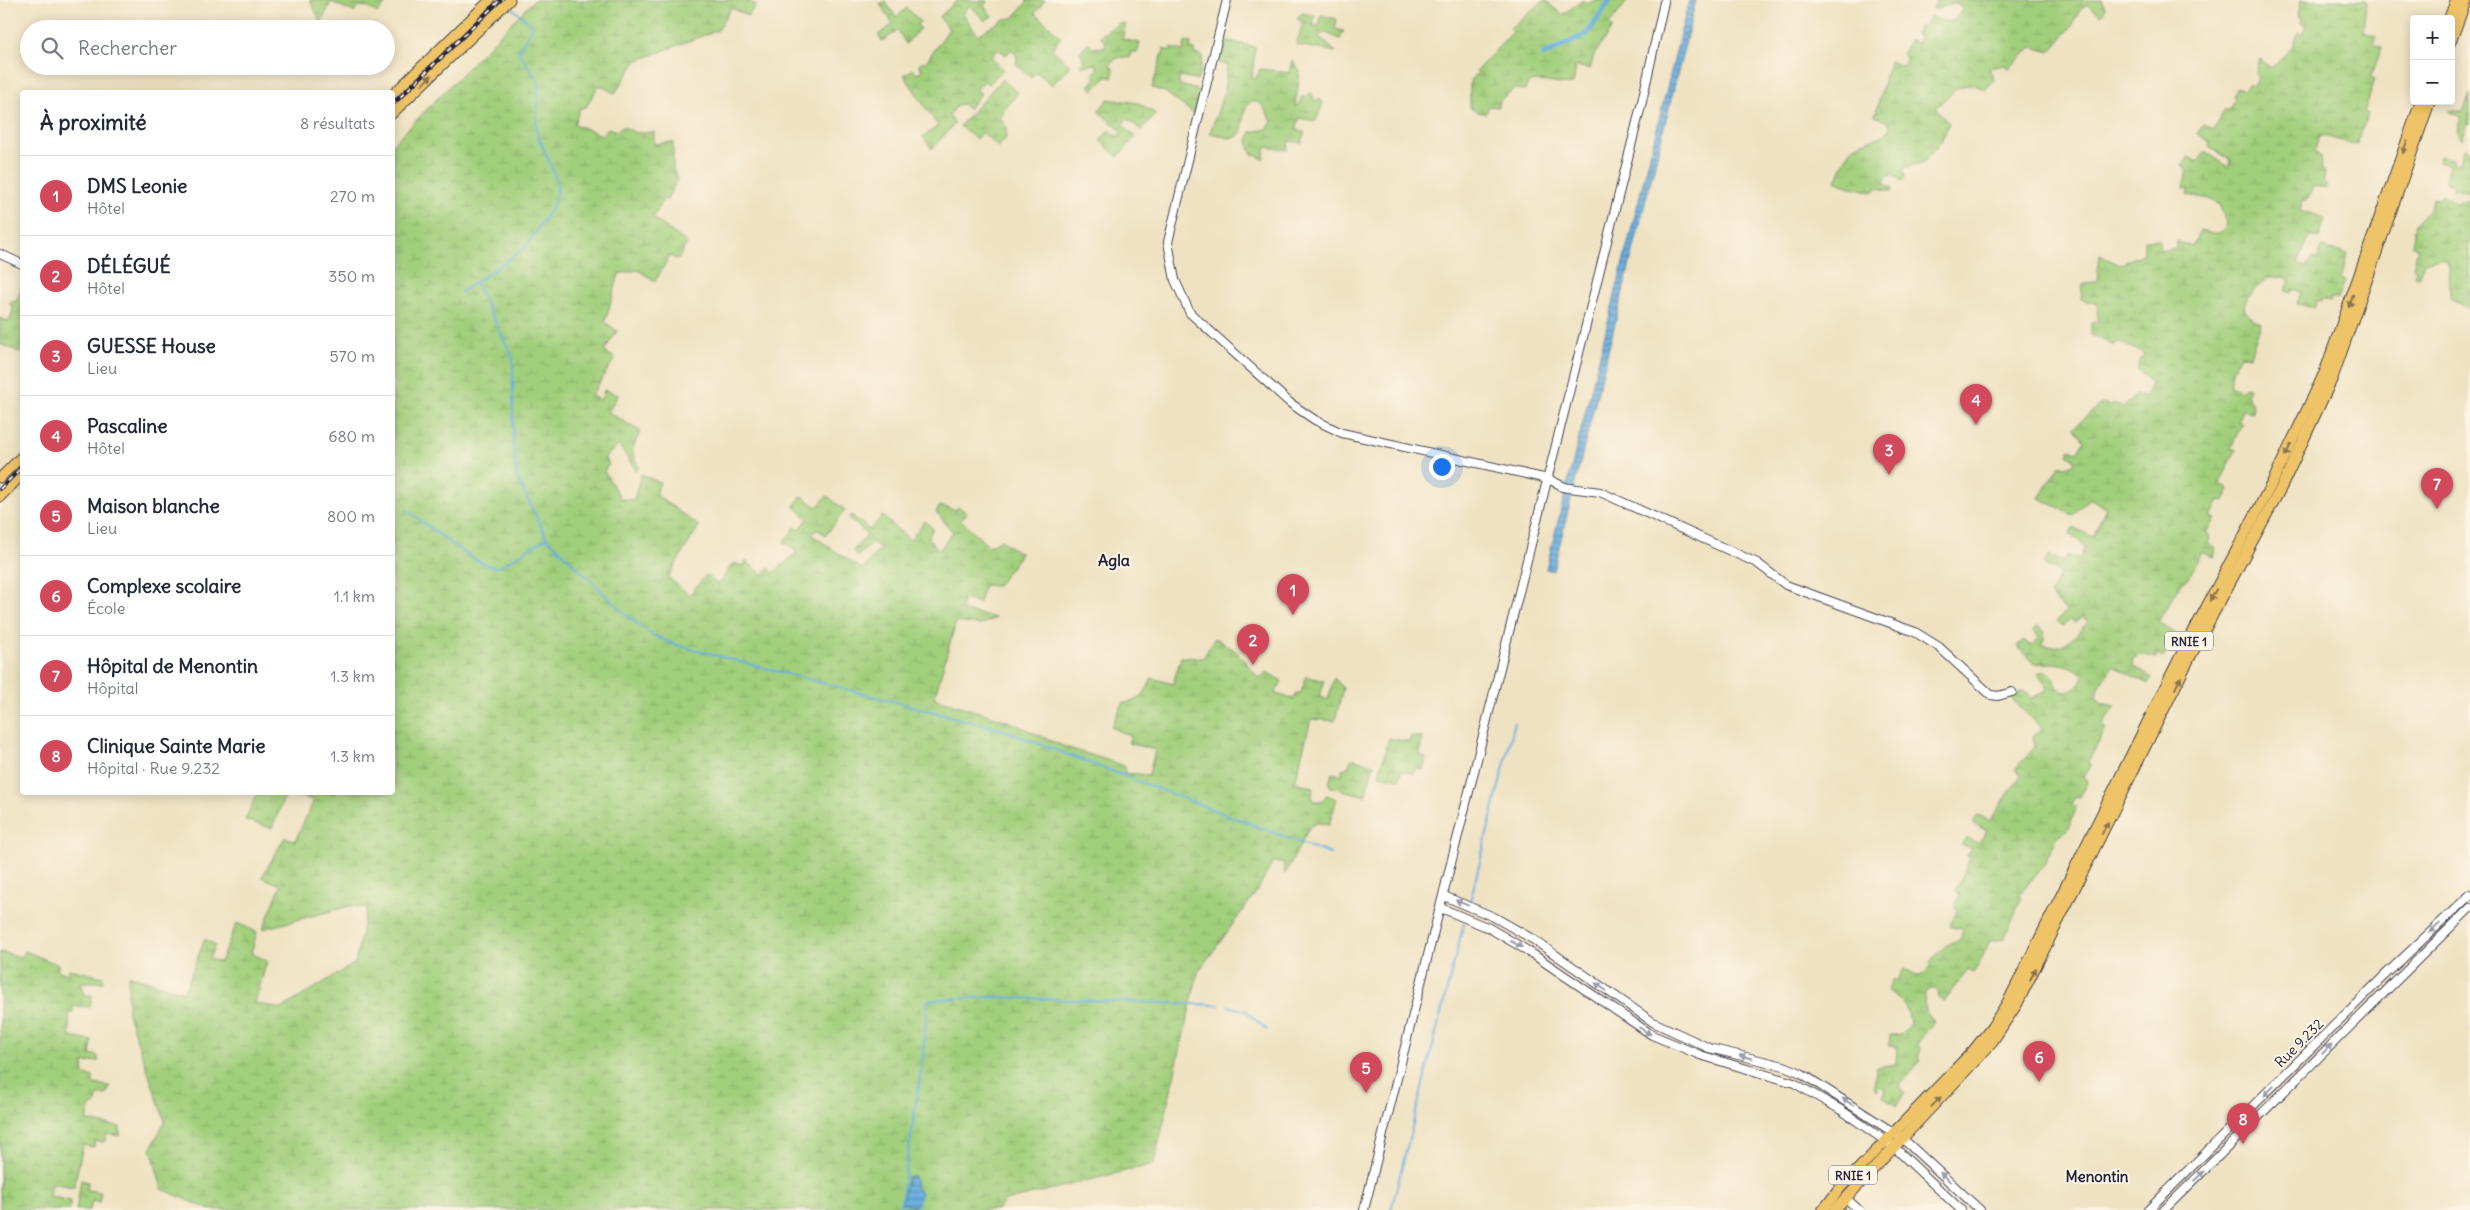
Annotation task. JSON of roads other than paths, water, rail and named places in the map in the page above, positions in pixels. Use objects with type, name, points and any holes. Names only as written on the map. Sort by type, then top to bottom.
[{"type":"highway","points":[[2450,15],[2456,0]]},
{"type":"highway","points":[[2455,30],[2466,0]]},
{"type":"highway","name":"RNIE 1","points":[[1835,1210],[1898,1134],[1973,1051],[2009,1000],[2180,657],[2261,505],[2324,374],[2420,105]]},
{"type":"highway","name":"RNIE 1","points":[[1898,1134],[1990,1046],[2008,1020],[2188,661],[2282,486],[2338,363],[2429,105]]},
{"type":"highway","name":"RNIE 1","points":[[1823,1210],[1841,1187],[1890,1144]]},
{"type":"main road","points":[[395,92],[490,0]]},
{"type":"main road","points":[[395,111],[510,0]]},
{"type":"main road","points":[[0,478],[20,458]]},
{"type":"main road","points":[[0,497],[20,477]]},
{"type":"street","points":[[1227,0],[1168,242],[1175,280],[1190,313],[1290,403],[1315,420],[1342,433],[1547,481],[1570,489],[1600,492],[1757,563],[1786,585],[1915,632],[1939,647],[1982,689],[1991,695],[1998,696],[2012,692]]},
{"type":"street","points":[[1364,1210],[1641,106],[1664,2]]},
{"type":"street","points":[[0,254],[20,263]]},
{"type":"street","name":"Rue 9.232","points":[[2148,1210],[2470,895]]},
{"type":"street","points":[[1444,896],[1494,917],[1534,940],[1653,1022],[1709,1048],[1784,1066],[1801,1073],[1898,1134],[1980,1210]]},
{"type":"street","points":[[1441,908],[1489,928],[1528,951],[1652,1035],[1700,1055],[1794,1083],[1841,1110],[1890,1144],[1961,1210]]},
{"type":"street","name":"Rue 9.232","points":[[2164,1210],[2470,908]]},
{"type":"street","points":[[1850,1202],[1859,1210]]},
{"type":"water","points":[[1689,0],[1696,0],[1553,571],[1546,569]]},
{"type":"water","points":[[908,1176],[914,1176],[916,1189],[921,1192],[915,1206],[901,1204]]},
{"type":"waterway","points":[[1544,55],[1587,34],[1610,0]]},
{"type":"waterway","points":[[461,292],[524,249],[553,206],[557,195],[557,180],[536,127],[539,82],[519,50],[533,26],[511,7]]},
{"type":"waterway","points":[[476,284],[513,357],[513,443],[517,478],[547,538],[626,615],[652,635],[676,645],[1003,730],[1330,854]]},
{"type":"waterway","points":[[408,511],[467,554],[491,566],[499,567],[547,538]]},
{"type":"waterway","points":[[1470,902],[1515,722]]},
{"type":"waterway","points":[[1391,1210],[1464,923]]},
{"type":"waterway","points":[[920,1196],[917,1208],[900,1207],[922,1065],[928,1000],[989,997],[1219,1005]]},
{"type":"waterway","points":[[1228,1006],[1246,1011],[1267,1030]]},
{"type":"railway","points":[[395,102],[500,0]]},
{"type":"railway","points":[[0,489],[20,469]]},
{"type":"place","name":"Pascaline","points":[[1976,425]]},
{"type":"place","name":"GUESSE House","points":[[1889,475]]},
{"type":"place","name":"Hôpital de Menontin","points":[[2437,509]]},
{"type":"place","name":"DMS Leonie","points":[[1293,615]]},
{"type":"place","name":"DÉLÉGUÉ","points":[[1253,665]]},
{"type":"place","name":"Complexe scolaire","points":[[2039,1082]]},
{"type":"place","name":"Maison blanche","points":[[1366,1093]]},
{"type":"place","name":"Clinique Sainte Marie","points":[[2243,1144]]},
{"type":"district","name":"Agla","points":[[1114,560]]},
{"type":"district","name":"Menontin","points":[[2097,1176]]}]
